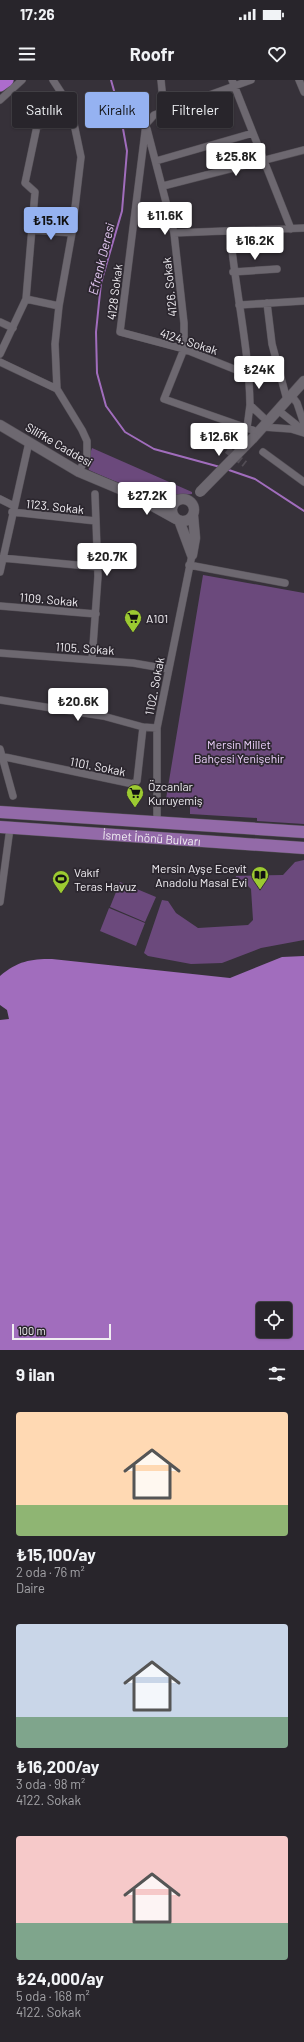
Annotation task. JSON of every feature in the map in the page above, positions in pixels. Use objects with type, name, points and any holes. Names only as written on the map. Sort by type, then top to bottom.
[{"type":"highway","points":[[0,85],[7,80]]},
{"type":"main road","name":"İsmet İnönü Bulvarı","points":[[0,812],[304,832]]},
{"type":"main road","points":[[151,838],[156,823]]},
{"type":"main road","name":"İsmet İnönü Bulvarı","points":[[5,827],[304,848]]},
{"type":"street","points":[[0,100],[22,80]]},
{"type":"street","points":[[53,80],[61,92]]},
{"type":"street","points":[[161,80],[162,92]]},
{"type":"street","points":[[212,92],[234,83],[251,80]]},
{"type":"street","points":[[299,80],[304,92]]},
{"type":"street","points":[[234,83],[291,229]]},
{"type":"street","points":[[149,121],[157,114]]},
{"type":"street","points":[[0,354],[26,299],[35,192],[25,183],[37,128]]},
{"type":"street","points":[[75,128],[81,157],[72,233],[59,306],[55,344],[57,389],[82,430],[86,442],[87,455],[79,472]]},
{"type":"street","name":"4128 Sokak","points":[[120,332],[146,128]]},
{"type":"street","name":"4126. Sokak","points":[[147,128],[174,233],[180,278],[184,349],[164,399],[247,428]]},
{"type":"street","points":[[156,161],[253,133]]},
{"type":"street","points":[[163,186],[304,150]]},
{"type":"street","points":[[174,233],[304,228]]},
{"type":"street","points":[[32,230],[72,233]]},
{"type":"street","points":[[230,231],[233,272],[249,375],[250,405],[247,428],[261,430],[291,429],[304,432]]},
{"type":"street","points":[[233,272],[277,270]]},
{"type":"street","points":[[26,299],[59,306]]},
{"type":"street","points":[[239,305],[304,301]]},
{"type":"street","points":[[267,303],[272,344],[289,398],[297,403],[304,424]]},
{"type":"street","points":[[0,322],[13,328]]},
{"type":"street","name":"4124. Sokak","points":[[120,332],[184,349],[249,375]]},
{"type":"street","points":[[0,362],[57,389]]},
{"type":"street","points":[[192,555],[173,513],[173,507],[181,500],[200,492],[261,430],[304,381]]},
{"type":"street","points":[[250,405],[261,430]]},
{"type":"street","points":[[278,410],[304,432]]},
{"type":"street","name":"Silifke Caddesi","points":[[0,425],[79,472],[129,493]]},
{"type":"street","points":[[0,572],[29,442]]},
{"type":"street","points":[[263,452],[304,482]]},
{"type":"street","points":[[129,493],[177,520],[189,520],[194,511],[200,492]]},
{"type":"street","points":[[129,493],[161,499],[181,500],[191,503],[194,511],[196,538],[192,555]]},
{"type":"street","points":[[92,660],[98,568],[95,494]]},
{"type":"street","points":[[0,499],[13,509]]},
{"type":"street","name":"1123. Sokak","points":[[13,509],[96,521]]},
{"type":"street","name":"1102. Sokak","points":[[156,823],[157,728],[192,555]]},
{"type":"street","points":[[2,558],[98,568]]},
{"type":"street","points":[[189,565],[285,583]]},
{"type":"street","name":"1109. Sokak","points":[[0,606],[96,614]]},
{"type":"street","name":"1105. Sokak","points":[[0,653],[133,663],[168,669]]},
{"type":"street","points":[[0,700],[103,716],[143,727],[157,728]]},
{"type":"street","name":"1101. Sokak","points":[[0,754],[133,784],[137,781],[143,727]]},
{"type":"street","points":[[0,754],[13,796]]},
{"type":"street","points":[[0,902],[5,827]]},
{"type":"green space","points":[[92,448],[192,492],[192,494],[166,494],[139,489],[89,470],[87,463]]},
{"type":"green space","name":"Mersin Millet Bahçesi Yenişehir","points":[[203,575],[304,593],[304,824],[257,821],[257,818],[190,814],[190,806],[165,805]]},
{"type":"green space","points":[[304,860],[304,940],[261,948],[222,963],[191,964],[148,956],[144,953],[162,900],[168,901],[176,913],[198,928],[248,925],[253,920],[251,889],[247,885],[237,883],[235,880],[236,876],[283,875],[295,862]]},
{"type":"green space","points":[[120,882],[156,897],[145,922],[110,907]]},
{"type":"green space","points":[[109,908],[145,923],[136,946],[100,931]]},
{"type":"shaded area","points":[[304,956],[304,1350],[0,1350],[0,1020],[9,1019],[7,1010],[0,1005],[0,976],[6,971],[24,962],[31,960],[52,959],[230,978],[282,957]]},
{"type":"waterway","name":"Efrenk Deresi","points":[[111,80],[120,112],[127,151],[122,211],[101,283],[96,332],[97,373],[106,406],[125,432],[154,449],[220,467]]},
{"type":"waterway","name":"Efrenk Deresi","points":[[226,469],[255,479],[304,511]]},
{"type":"tunnel","points":[[227,450],[245,464]]},
{"type":"place","name":"A101","points":[[133,633]]},
{"type":"place","name":"Özcanlar Kuruyemiş","points":[[135,808]]},
{"type":"place","name":"Mersin Ayşe Ecevit Anadolu Masal Evi","points":[[260,890]]},
{"type":"place","name":"Vakıf Teras Havuz","points":[[61,894]]}]
